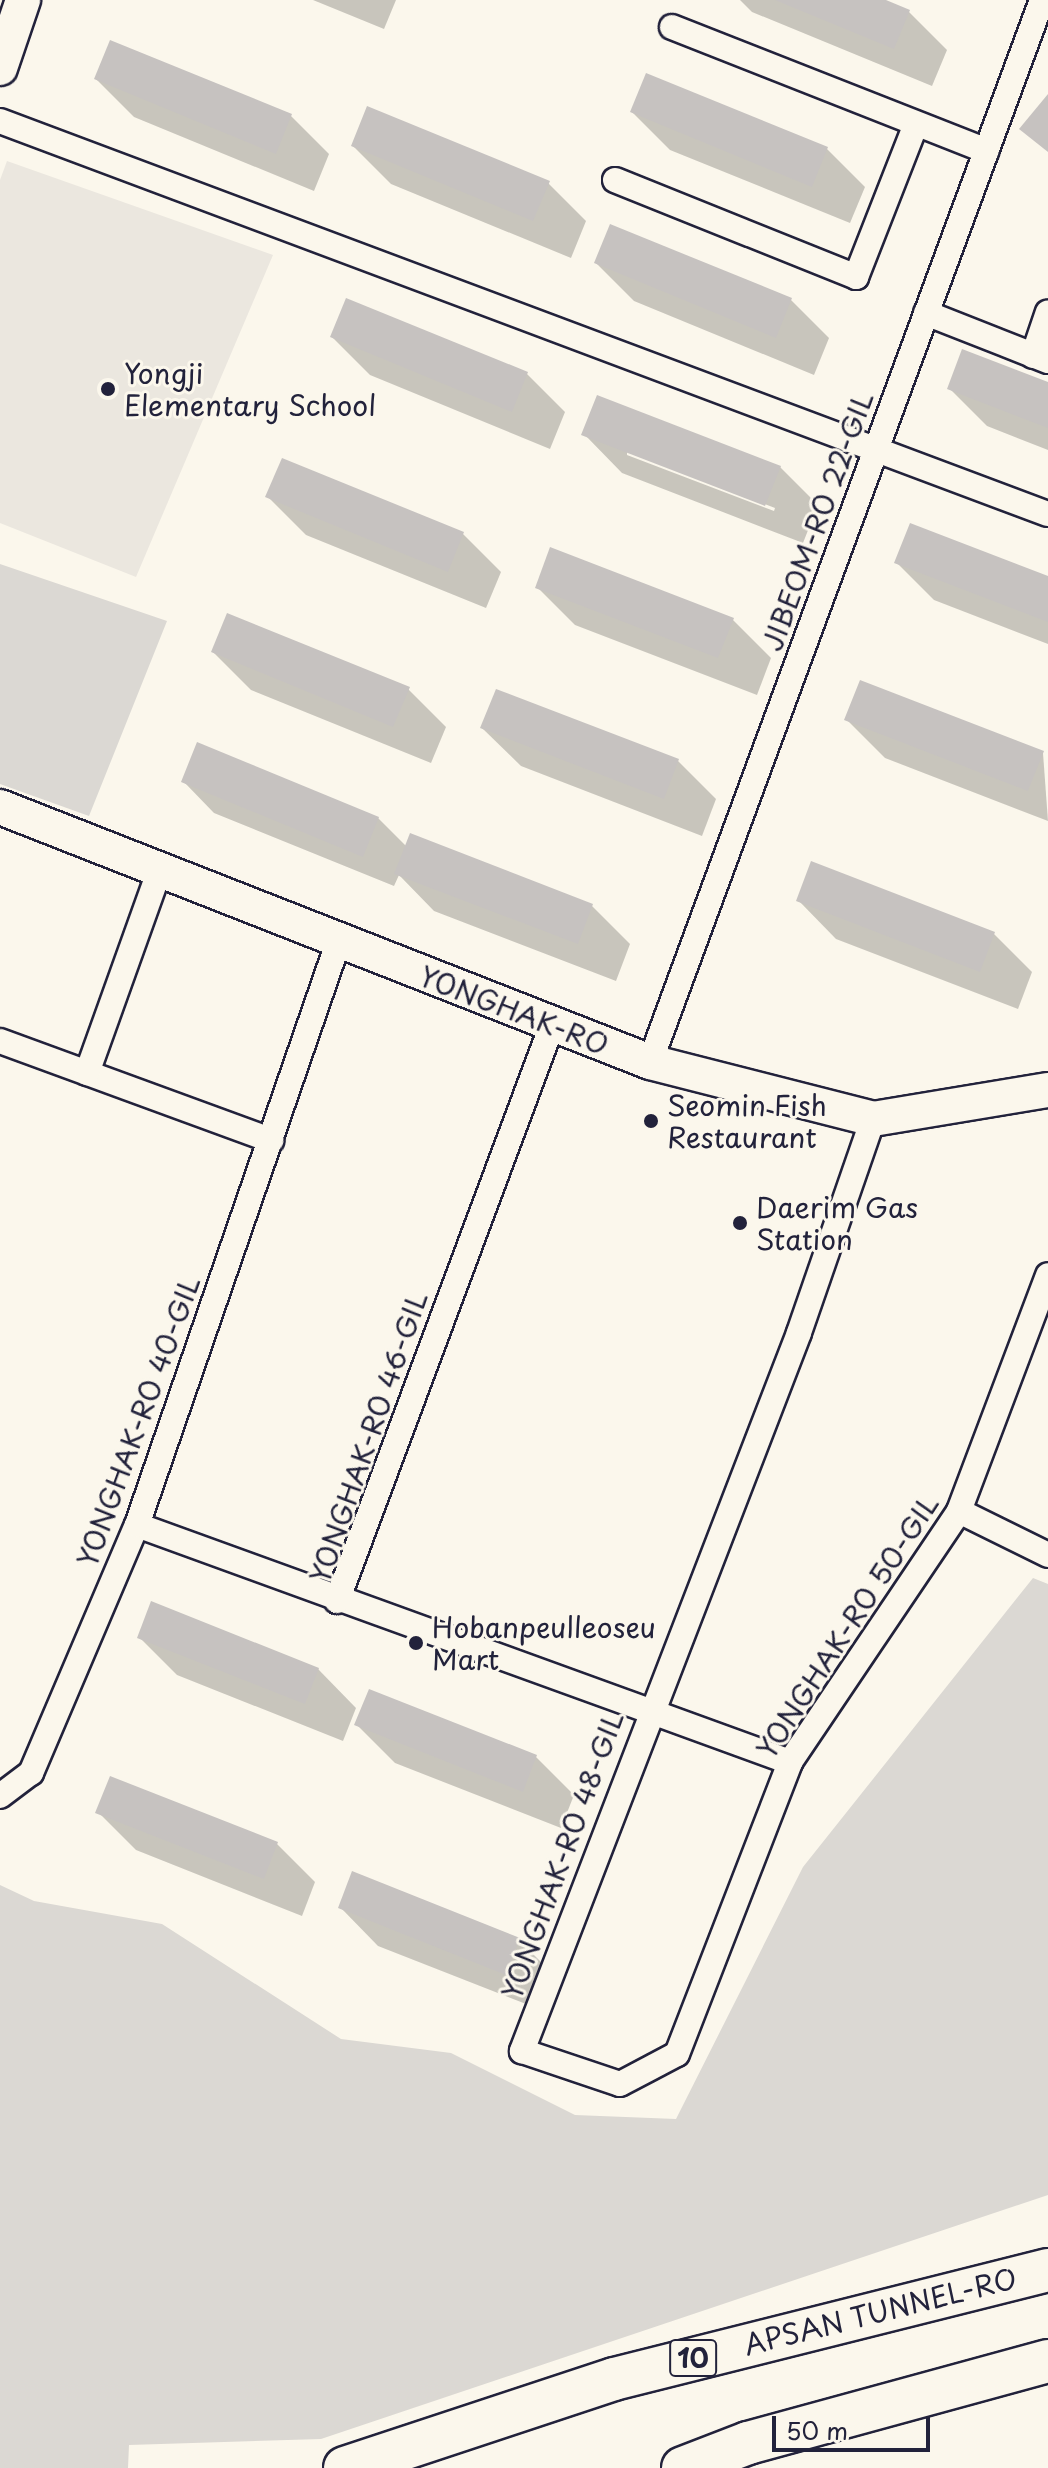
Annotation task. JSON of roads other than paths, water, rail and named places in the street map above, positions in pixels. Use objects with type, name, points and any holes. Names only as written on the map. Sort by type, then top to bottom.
[{"type":"highway","name":"APSAN TUNNEL-RO","points":[[345,2468],[614,2379],[1048,2270]]},
{"type":"highway","points":[[683,2468],[748,2443],[1048,2361]]},
{"type":"street","points":[[0,68],[23,0]]},
{"type":"street","name":"JIBEOM-RO 22-GIL","points":[[650,1062],[1042,0]]},
{"type":"street","points":[[672,27],[986,151]]},
{"type":"street","points":[[0,121],[1048,514]]},
{"type":"street","points":[[615,180],[856,277],[916,124]]},
{"type":"street","points":[[926,313],[1041,359],[1048,312]]},
{"type":"street","name":"YONGHAK-RO","points":[[0,807],[161,866],[338,943],[650,1062],[873,1119],[1048,1090]]},
{"type":"street","points":[[87,1073],[161,866]]},
{"type":"street","name":"YONGHAK-RO 40-GIL","points":[[0,1796],[31,1773],[137,1525],[338,943]]},
{"type":"street","name":"YONGHAK-RO 46-GIL","points":[[552,1025],[337,1601],[790,1762]]},
{"type":"street","points":[[0,1041],[271,1140]]},
{"type":"street","name":"YONGHAK-RO 48-GIL","points":[[677,2054],[620,2084],[522,2051],[647,1712],[799,1333],[873,1119]]},
{"type":"street","name":"YONGHAK-RO 50-GIL","points":[[677,2054],[790,1762],[959,1511],[1048,1275]]},
{"type":"street","points":[[959,1511],[1048,1555]]},
{"type":"street","points":[[137,1525],[337,1601]]},
{"type":"place","name":"Yongji Elementary School","points":[[108,389]]},
{"type":"place","name":"Seomin Fish Restaurant","points":[[651,1121]]},
{"type":"place","name":"Daerim Gas Station","points":[[740,1223]]},
{"type":"place","name":"Hobanpeulleoseu Mart","points":[[416,1643]]}]
